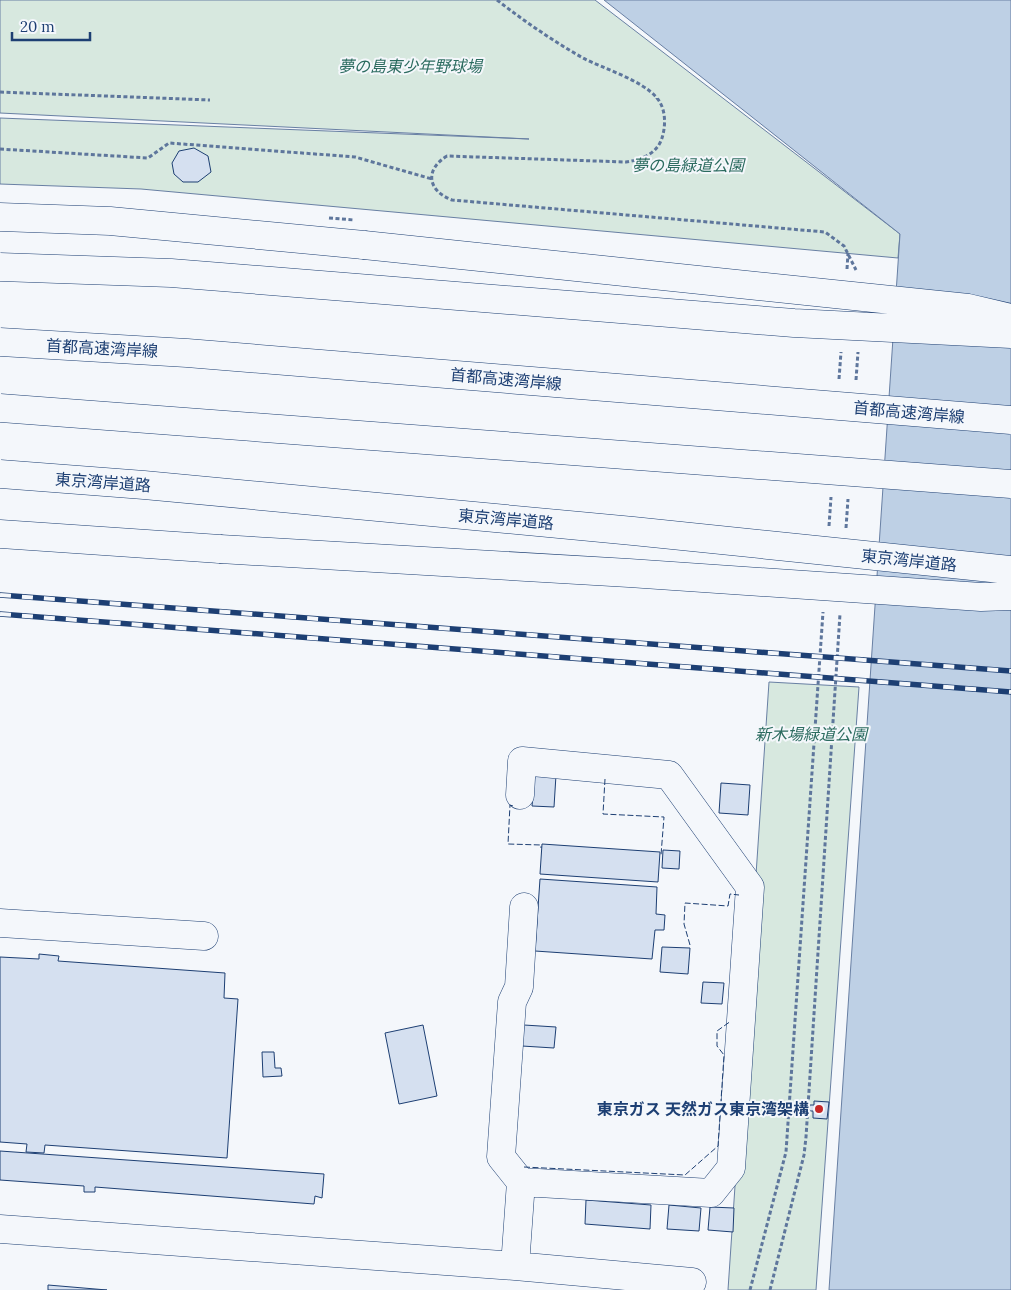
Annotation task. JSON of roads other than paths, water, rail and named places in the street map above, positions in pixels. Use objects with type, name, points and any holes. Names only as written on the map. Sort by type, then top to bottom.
[{"type":"main road","points":[[0,217],[110,221],[364,245],[958,307],[1011,318]]},
{"type":"main road","points":[[0,267],[171,273],[794,323],[1011,334]]},
{"type":"main road","name":"首都高速湾岸線","points":[[0,342],[197,354],[1011,420]]},
{"type":"main road","points":[[0,408],[1011,484]]},
{"type":"main road","name":"東京湾岸道路","points":[[0,474],[144,485],[623,530],[1011,570]]},
{"type":"main road","points":[[0,534],[981,597],[1011,596]]},
{"type":"main road","points":[[520,795],[522,760],[669,775],[750,887],[731,1168],[711,1193],[521,1182]]},
{"type":"main road","points":[[515,1266],[521,1182],[501,1157],[512,1002],[518,988],[524,907]]},
{"type":"main road","points":[[0,923],[204,936]]},
{"type":"main road","points":[[0,1229],[515,1266],[692,1282]]},
{"type":"water","points":[[604,0],[1011,0],[1011,1290],[829,1290],[900,234]]},
{"type":"railway","points":[[0,595],[1011,671]]},
{"type":"railway","points":[[0,614],[1011,692]]},
{"type":"place","name":"東京ガス 天然ガス東京湾架構","points":[[819,1109]]},
{"type":"park label","name":"夢の島東少年野球場","points":[[410,66]]},
{"type":"park label","name":"夢の島緑道公園","points":[[688,165]]},
{"type":"park label","name":"新木場緑道公園","points":[[811,734]]}]
